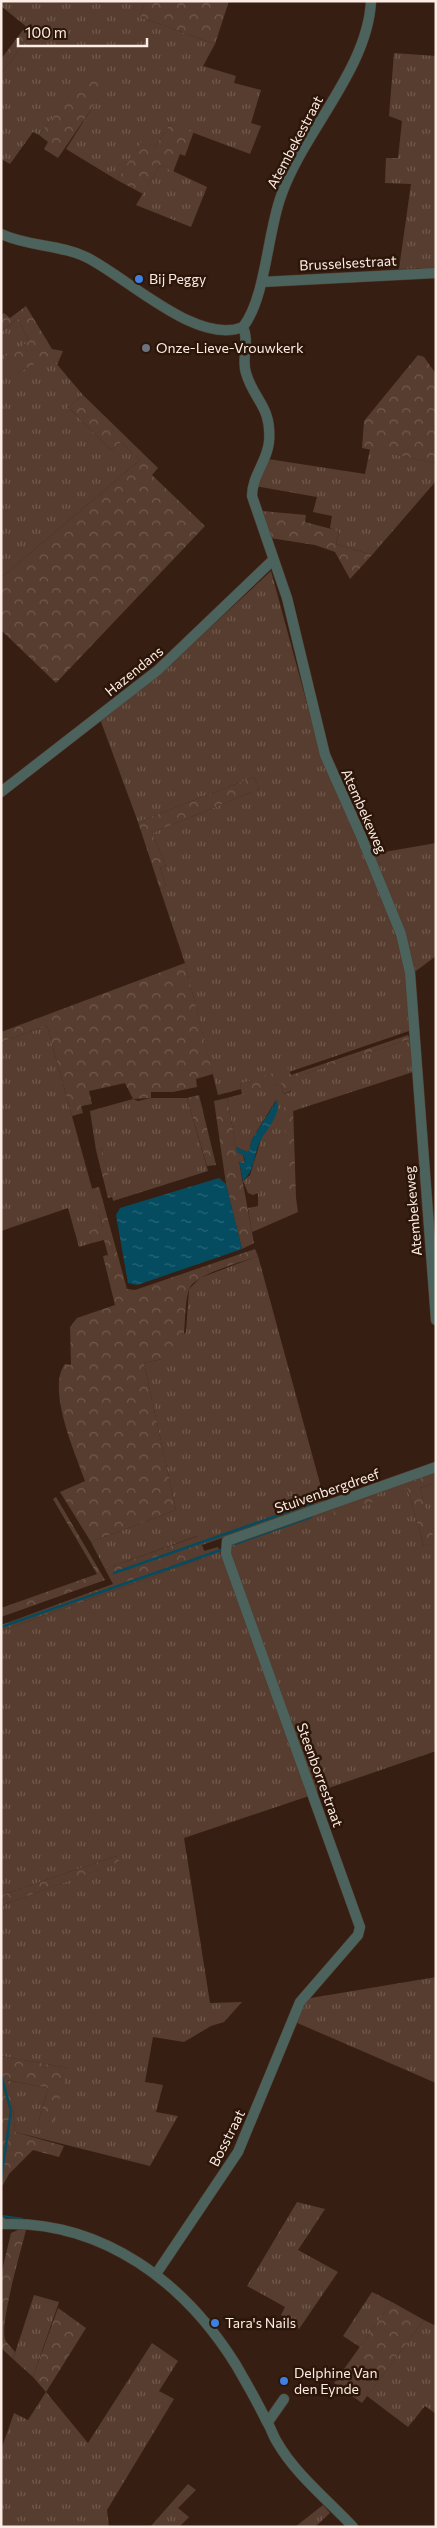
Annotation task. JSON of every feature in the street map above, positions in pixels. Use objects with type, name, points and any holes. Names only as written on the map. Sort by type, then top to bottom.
[{"type":"street","name":"Atembekestraat","points":[[243,327],[247,322],[262,282],[272,227],[281,195],[304,148],[357,56],[368,28],[371,1]]},
{"type":"street","points":[[1,234],[17,242],[62,248],[86,257],[172,311],[203,326],[226,332],[243,327]]},
{"type":"street","name":"Brusselsestraat","points":[[262,282],[436,273]]},
{"type":"street","name":"Atembekeweg","points":[[243,327],[247,335],[246,374],[266,410],[269,424],[268,452],[254,481],[252,496],[287,598],[325,755],[361,836],[400,934],[407,959],[436,1320]]},
{"type":"street","name":"Hazendans","points":[[1,792],[158,670],[273,560]]},
{"type":"street","name":"Stuivenbergdreef","points":[[227,1541],[436,1467]]},
{"type":"street","name":"Steenborrestraat","points":[[227,1541],[226,1554],[360,1927],[358,1934],[300,2002]]},
{"type":"street","name":"Bosstraat","points":[[156,2274],[238,2152],[300,2002]]},
{"type":"street","points":[[1,2222],[28,2223],[70,2230],[112,2248],[156,2274],[187,2302],[235,2364],[268,2422],[276,2442],[286,2456],[353,2527]]},
{"type":"street","points":[[268,2422],[284,2399]]},
{"type":"green space","points":[[1,1],[145,1],[140,17],[215,44],[203,66],[236,76],[234,83],[261,90],[251,123],[261,126],[250,154],[170,124],[155,147],[143,140],[117,180],[66,149],[101,94],[89,72],[39,135],[33,132],[10,164],[1,159],[1,74],[33,32],[1,6]]},
{"type":"green space","points":[[145,1],[229,1],[215,44],[140,17]]},
{"type":"green space","points":[[26,26],[33,32],[1,74],[1,59]]},
{"type":"green space","points":[[394,53],[436,56],[436,268],[399,269],[411,184],[385,183],[386,158],[398,158],[402,121],[389,116]]},
{"type":"green space","points":[[89,71],[102,80],[101,95],[58,158],[44,149],[48,142],[39,135]]},
{"type":"green space","points":[[170,124],[194,131],[185,156],[180,154],[173,172],[160,165],[143,194],[117,180],[143,139],[155,147]]},
{"type":"green space","points":[[160,165],[207,187],[191,227],[136,205]]},
{"type":"green space","points":[[26,306],[52,349],[63,351],[57,365],[49,356],[18,373],[4,357],[29,341],[18,318],[1,332],[1,315],[4,313],[10,318]]},
{"type":"green space","points":[[18,318],[29,341],[18,373],[49,355],[83,395],[68,407],[111,450],[121,442],[140,460],[1,578],[1,332]]},
{"type":"green space","points":[[418,355],[424,357],[436,374],[436,463],[362,448],[364,421]]},
{"type":"green space","points":[[83,395],[158,468],[152,475],[205,526],[56,683],[1,630],[1,578],[140,460],[121,442],[111,450],[68,407]]},
{"type":"green space","points":[[370,449],[436,463],[436,481],[372,555],[336,544],[339,532],[330,528],[332,516],[313,512],[317,497],[255,486],[268,459],[365,474]]},
{"type":"green space","points":[[262,511],[306,515],[305,522],[339,531],[336,544],[372,555],[350,579],[335,552],[315,545],[270,538]]},
{"type":"green space","points":[[271,571],[322,759],[346,809],[393,924],[406,972],[411,1027],[409,1031],[289,1072],[288,1069],[240,1084],[241,1089],[218,1095],[185,963],[160,889],[166,886],[160,868],[166,866],[152,833],[259,789],[254,777],[138,822],[100,719],[187,649]]},
{"type":"green space","points":[[254,777],[259,789],[152,833],[166,866],[160,868],[166,886],[160,889],[138,822]]},
{"type":"green space","points":[[436,843],[436,956],[412,974],[373,854]]},
{"type":"green space","points":[[185,963],[213,1074],[196,1079],[197,1087],[173,1092],[151,1092],[151,1098],[133,1099],[125,1083],[89,1091],[92,1104],[81,1106],[83,1113],[72,1116],[47,1026],[1,1042],[1,1032]]},
{"type":"green space","points":[[47,1026],[103,1228],[89,1231],[92,1243],[79,1247],[68,1208],[1,1231],[1,1042]]},
{"type":"green space","points":[[408,1035],[410,1039],[290,1079],[291,1091],[283,1094],[281,1083],[242,1095],[240,1084],[288,1068],[291,1075]]},
{"type":"green space","points":[[410,1039],[413,1072],[293,1111],[293,1106],[287,1198],[296,1198],[298,1212],[252,1232],[248,1208],[258,1206],[258,1193],[253,1195],[248,1193],[243,1181],[250,1175],[261,1139],[272,1122],[276,1100],[251,1141],[250,1149],[247,1152],[236,1147],[227,1098],[281,1083],[283,1094],[291,1092],[289,1079]]},
{"type":"green space","points":[[199,1095],[216,1165],[207,1166],[187,1098]]},
{"type":"green space","points":[[151,1098],[187,1098],[208,1171],[113,1201],[102,1148],[96,1150],[90,1111],[133,1099],[138,1101]]},
{"type":"green space","points":[[227,1098],[237,1152],[243,1155],[245,1164],[239,1162],[254,1243],[242,1249],[226,1184],[214,1101]]},
{"type":"green space","points":[[293,1106],[296,1198],[287,1198],[284,1107]]},
{"type":"green space","points":[[102,1148],[113,1197],[108,1198],[96,1150]]},
{"type":"green space","points":[[99,1187],[127,1289],[135,1290],[255,1249],[258,1256],[209,1274],[193,1284],[187,1295],[182,1347],[162,1359],[144,1363],[176,1510],[91,1542],[60,1492],[85,1481],[64,1422],[59,1389],[60,1375],[65,1364],[71,1365],[70,1327],[77,1318],[115,1305],[103,1256],[108,1255],[104,1240],[92,1243],[88,1231],[103,1227],[91,1189]]},
{"type":"green space","points":[[258,1256],[325,1502],[202,1545],[197,1536],[105,1569],[91,1542],[176,1510],[144,1363],[162,1359],[186,1332],[189,1289],[200,1278]]},
{"type":"green space","points":[[436,1471],[436,1482],[420,1488],[435,1543],[424,1546],[407,1488],[403,1489],[400,1483]]},
{"type":"green space","points":[[436,1482],[436,1751],[314,1793],[229,1548],[230,1545],[331,1507],[335,1515],[372,1502],[369,1494],[400,1483],[407,1488],[424,1546],[434,1543],[420,1488]]},
{"type":"green space","points":[[369,1494],[373,1502],[335,1516],[331,1507]]},
{"type":"green space","points":[[56,1497],[105,1580],[1,1617],[1,1608],[97,1574],[53,1499]]},
{"type":"green space","points":[[198,1536],[207,1557],[1,1631],[1,1625],[113,1584],[105,1569]]},
{"type":"green space","points":[[218,1547],[309,1796],[184,1838],[210,2003],[242,2002],[224,2022],[211,2026],[184,2042],[153,2037],[145,2082],[163,2085],[156,2112],[178,2116],[150,2166],[15,2132],[13,2109],[6,2080],[48,2088],[38,2124],[68,2068],[1,2056],[1,1920],[3,1905],[119,1862],[116,1856],[2,1895],[1,1631],[207,1557],[204,1551]]},
{"type":"green space","points":[[116,1856],[120,1862],[3,1905],[1,1920],[1,1887],[2,1895]]},
{"type":"green space","points":[[436,1977],[436,2083],[295,2022],[305,1999]]},
{"type":"green space","points":[[1,2056],[68,2068],[52,2126],[38,2124],[48,2088],[7,2080],[13,2109],[15,2132],[64,2146],[59,2157],[33,2150],[9,2174],[3,2185],[1,2185]]},
{"type":"green space","points":[[297,2202],[325,2209],[298,2250],[338,2272],[299,2329],[281,2315],[285,2307],[247,2286]]},
{"type":"green space","points":[[18,2230],[26,2230],[8,2302],[4,2330],[6,2341],[15,2352],[13,2359],[1,2348],[1,2275],[11,2233]]},
{"type":"green space","points":[[372,2292],[392,2302],[360,2347],[343,2336]]},
{"type":"green space","points":[[34,2295],[59,2302],[33,2377],[13,2359]]},
{"type":"green space","points":[[392,2302],[424,2320],[362,2403],[334,2383]]},
{"type":"green space","points":[[58,2308],[86,2328],[46,2392],[33,2377]]},
{"type":"green space","points":[[424,2320],[436,2326],[436,2414],[425,2406],[408,2427],[367,2396]]},
{"type":"green space","points":[[152,2343],[178,2361],[159,2391],[174,2399],[107,2510],[109,2527],[1,2527],[1,2450],[14,2413],[28,2420],[46,2392],[88,2443]]},
{"type":"green space","points":[[188,2484],[196,2490],[178,2508],[189,2517],[179,2527],[150,2527]]},
{"type":"green space","points":[[323,2505],[330,2513],[315,2527],[295,2527]]},
{"type":"water","points":[[277,1100],[278,1109],[276,1114],[259,1143],[251,1170],[243,1181],[239,1161],[243,1164],[245,1160],[243,1155],[237,1152],[236,1147],[247,1152],[250,1149],[251,1141]]},
{"type":"water","points":[[219,1178],[226,1184],[242,1249],[137,1285],[128,1283],[116,1215],[120,1208]]},
{"type":"waterway","points":[[114,1573],[313,1503]]},
{"type":"waterway","points":[[235,1544],[311,1517]]},
{"type":"waterway","points":[[1,1627],[221,1550]]},
{"type":"waterway","points":[[1,2075],[11,2111],[1,2179]]},
{"type":"waterway","points":[[1,2216],[22,2219]]},
{"type":"place","name":"Bij Peggy","points":[[139,279]]},
{"type":"place","name":"Onze-Lieve-Vrouwkerk","points":[[146,348]]},
{"type":"place","name":"Tara's Nails","points":[[215,2323]]},
{"type":"place","name":"Delphine Van den Eynde","points":[[284,2381]]}]
